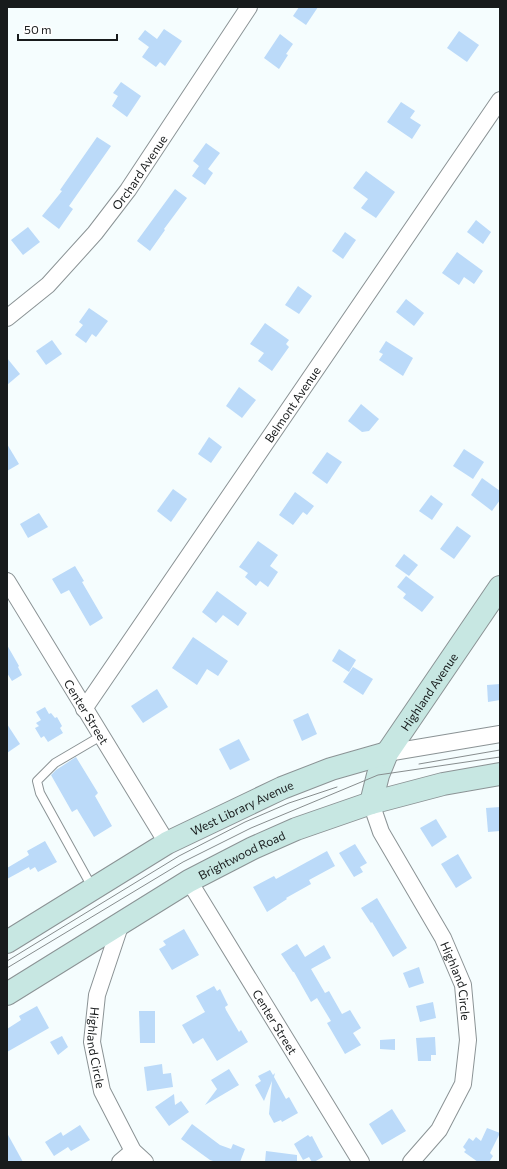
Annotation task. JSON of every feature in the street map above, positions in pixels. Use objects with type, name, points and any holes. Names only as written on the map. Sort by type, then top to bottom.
[{"type":"street","name":"Orchard Avenue","points":[[7,318],[48,285],[96,233],[128,190],[249,7]]},
{"type":"street","name":"Belmont Avenue","points":[[84,709],[500,100]]},
{"type":"street","name":"Center Street","points":[[7,581],[100,736],[167,843]]},
{"type":"street","name":"Highland Avenue","points":[[371,803],[378,775],[388,753],[500,586]]},
{"type":"street","name":"West Library Avenue","points":[[7,942],[167,843],[282,788],[331,769],[388,753],[500,734]]},
{"type":"street","name":"Brightwood Road","points":[[7,994],[189,881],[253,848],[296,829],[371,803],[443,784],[500,774]]},
{"type":"street","name":"Highland Circle","points":[[371,803],[381,832],[443,938],[463,986],[468,1040],[463,1084],[439,1130],[411,1162]]},
{"type":"street","name":"Center Street","points":[[189,881],[361,1162]]},
{"type":"street","name":"Highland Circle","points":[[121,923],[97,995],[92,1042],[102,1091],[133,1151],[145,1162]]},
{"type":"street","points":[[120,1162],[133,1151]]},
{"type":"lane","points":[[93,888],[40,793],[37,781],[54,763],[100,736]]},
{"type":"building","points":[[299,7],[318,7],[306,25],[293,16]]},
{"type":"building","points":[[164,29],[182,41],[165,66],[160,62],[156,67],[142,57],[149,47],[138,39],[145,30],[157,39]]},
{"type":"building","points":[[459,31],[479,45],[467,62],[447,48]]},
{"type":"building","points":[[280,34],[293,44],[286,54],[288,55],[279,69],[264,58]]},
{"type":"building","points":[[121,82],[141,96],[127,117],[112,106],[118,96],[113,93]]},
{"type":"building","points":[[401,102],[415,111],[410,118],[421,125],[412,139],[387,122]]},
{"type":"building","points":[[97,137],[111,146],[69,206],[73,209],[59,229],[42,216],[62,191],[60,190]]},
{"type":"building","points":[[206,143],[220,153],[208,169],[213,173],[205,185],[192,176],[199,166],[193,161]]},
{"type":"building","points":[[366,171],[395,192],[376,218],[361,208],[368,199],[353,188]]},
{"type":"building","points":[[175,189],[187,198],[150,251],[137,241]]},
{"type":"building","points":[[476,220],[491,232],[483,244],[467,232]]},
{"type":"building","points":[[28,227],[40,242],[23,255],[11,240]]},
{"type":"building","points":[[345,232],[356,240],[343,259],[332,251]]},
{"type":"building","points":[[457,252],[483,271],[474,284],[464,277],[459,285],[442,273]]},
{"type":"building","points":[[298,286],[312,296],[299,314],[285,305]]},
{"type":"building","points":[[406,299],[424,313],[414,326],[396,312]]},
{"type":"building","points":[[89,308],[108,321],[96,337],[92,334],[86,343],[75,335],[83,325],[79,322]]},
{"type":"building","points":[[265,323],[289,340],[286,344],[289,347],[272,371],[258,361],[264,353],[250,344]]},
{"type":"building","points":[[52,340],[62,354],[46,365],[36,351]]},
{"type":"building","points":[[386,341],[413,358],[403,376],[379,360],[383,354],[379,352]]},
{"type":"building","points":[[7,358],[20,374],[7,385]]},
{"type":"building","points":[[239,387],[256,400],[242,418],[226,406]]},
{"type":"building","points":[[361,404],[379,419],[369,431],[362,432],[348,421]]},
{"type":"building","points":[[209,437],[222,447],[211,463],[198,454]]},
{"type":"building","points":[[7,444],[19,464],[7,471]]},
{"type":"building","points":[[464,449],[484,462],[473,479],[453,466]]},
{"type":"building","points":[[327,452],[342,462],[327,484],[312,473]]},
{"type":"building","points":[[482,478],[500,491],[500,500],[492,511],[471,495]]},
{"type":"building","points":[[173,489],[187,499],[171,522],[157,511]]},
{"type":"building","points":[[295,492],[314,506],[307,515],[303,512],[293,525],[279,515]]},
{"type":"building","points":[[431,495],[443,504],[432,520],[419,511]]},
{"type":"building","points":[[39,513],[48,527],[28,538],[20,524]]},
{"type":"building","points":[[457,526],[471,536],[454,559],[440,549]]},
{"type":"building","points":[[258,541],[278,555],[270,566],[278,572],[268,587],[260,581],[256,586],[245,577],[248,573],[239,567]]},
{"type":"building","points":[[404,554],[418,565],[409,576],[395,566]]},
{"type":"building","points":[[75,566],[84,581],[82,582],[103,618],[90,626],[69,590],[61,594],[52,579]]},
{"type":"building","points":[[406,576],[434,597],[422,612],[403,598],[406,594],[397,587]]},
{"type":"building","points":[[217,591],[247,613],[238,626],[223,615],[216,623],[202,612]]},
{"type":"building","points":[[193,637],[228,661],[218,676],[207,669],[197,685],[172,668]]},
{"type":"building","points":[[7,645],[19,666],[18,667],[22,675],[12,681],[7,673]]},
{"type":"building","points":[[339,649],[356,660],[349,672],[332,661]]},
{"type":"building","points":[[353,667],[373,679],[363,695],[343,682]]},
{"type":"building","points":[[500,684],[500,700],[488,702],[487,685]]},
{"type":"building","points":[[157,689],[168,707],[143,723],[131,706]]},
{"type":"building","points":[[45,707],[49,714],[51,713],[55,718],[57,717],[62,726],[60,728],[63,733],[48,742],[44,736],[41,738],[35,728],[39,726],[36,723],[41,720],[36,712]]},
{"type":"building","points":[[308,713],[317,734],[302,741],[293,720]]},
{"type":"building","points":[[7,724],[20,744],[7,753]]},
{"type":"building","points":[[239,739],[250,760],[230,770],[219,749]]},
{"type":"building","points":[[76,757],[98,793],[95,796],[112,826],[94,837],[77,809],[72,812],[51,775]]},
{"type":"building","points":[[500,807],[500,831],[488,832],[486,808]]},
{"type":"building","points":[[436,819],[447,837],[432,847],[420,828]]},
{"type":"building","points":[[45,841],[57,862],[38,872],[35,867],[30,870],[29,867],[7,879],[7,868],[29,855],[27,851]]},
{"type":"building","points":[[355,844],[367,863],[360,867],[363,872],[354,877],[339,853]]},
{"type":"building","points":[[327,851],[335,866],[309,880],[311,884],[286,898],[287,899],[267,912],[253,887],[274,876],[276,879]]},
{"type":"building","points":[[458,854],[472,878],[456,888],[441,864]]},
{"type":"building","points":[[377,898],[407,948],[393,957],[372,922],[371,923],[361,908]]},
{"type":"building","points":[[184,929],[199,955],[172,970],[159,949],[166,945],[163,941]]},
{"type":"building","points":[[297,944],[305,957],[324,945],[331,958],[311,969],[325,993],[329,991],[342,1014],[350,1010],[361,1028],[353,1033],[361,1045],[345,1054],[327,1023],[331,1021],[317,998],[311,1002],[294,972],[281,954]]},
{"type":"building","points":[[419,967],[424,983],[409,988],[403,973]]},
{"type":"building","points":[[214,986],[217,991],[220,989],[228,1005],[225,1007],[226,1010],[239,1032],[241,1030],[248,1042],[217,1061],[203,1038],[193,1044],[182,1025],[205,1012],[196,996]]},
{"type":"building","points":[[433,1002],[436,1018],[420,1022],[416,1006]]},
{"type":"building","points":[[37,1006],[49,1028],[7,1052],[7,1029],[21,1020],[19,1016]]},
{"type":"building","points":[[139,1011],[155,1011],[155,1043],[140,1043]]},
{"type":"building","points":[[62,1036],[68,1047],[58,1055],[50,1042]]},
{"type":"building","points":[[435,1037],[436,1055],[431,1055],[431,1061],[418,1061],[416,1038]]},
{"type":"building","points":[[395,1039],[395,1050],[380,1049],[380,1040]]},
{"type":"building","points":[[162,1064],[163,1074],[171,1073],[173,1087],[147,1091],[144,1067]]},
{"type":"building","points":[[229,1069],[239,1085],[205,1105],[217,1089],[211,1080]]},
{"type":"building","points":[[270,1070],[273,1075],[275,1073],[274,1077],[286,1099],[289,1097],[298,1113],[282,1122],[281,1120],[274,1123],[269,1114],[272,1081],[264,1101],[255,1085],[261,1081],[258,1076]]},
{"type":"building","points":[[174,1094],[175,1105],[181,1101],[189,1112],[169,1126],[155,1107]]},
{"type":"building","points":[[392,1109],[406,1131],[382,1145],[369,1124]]},
{"type":"building","points":[[192,1124],[220,1145],[231,1149],[233,1144],[245,1149],[240,1162],[216,1162],[210,1160],[181,1139]]},
{"type":"building","points":[[80,1125],[90,1140],[71,1151],[68,1147],[54,1156],[45,1142],[61,1132],[63,1136]]},
{"type":"building","points":[[487,1128],[500,1133],[490,1153],[493,1156],[489,1162],[478,1162],[464,1152],[466,1150],[463,1147],[469,1138],[473,1141],[476,1137],[481,1141]]},
{"type":"building","points":[[7,1133],[23,1162],[7,1162]]},
{"type":"building","points":[[308,1135],[310,1137],[312,1136],[323,1157],[314,1162],[312,1162],[309,1157],[303,1160],[294,1144]]},
{"type":"building","points":[[266,1151],[297,1155],[297,1162],[265,1162]]},
{"type":"tram line","points":[[419,764],[500,750]]},
{"type":"tram line","points":[[7,968],[183,862],[251,828],[378,775],[500,757]]},
{"type":"tram line","points":[[7,961],[179,856],[245,822],[289,803],[337,787]]}]
